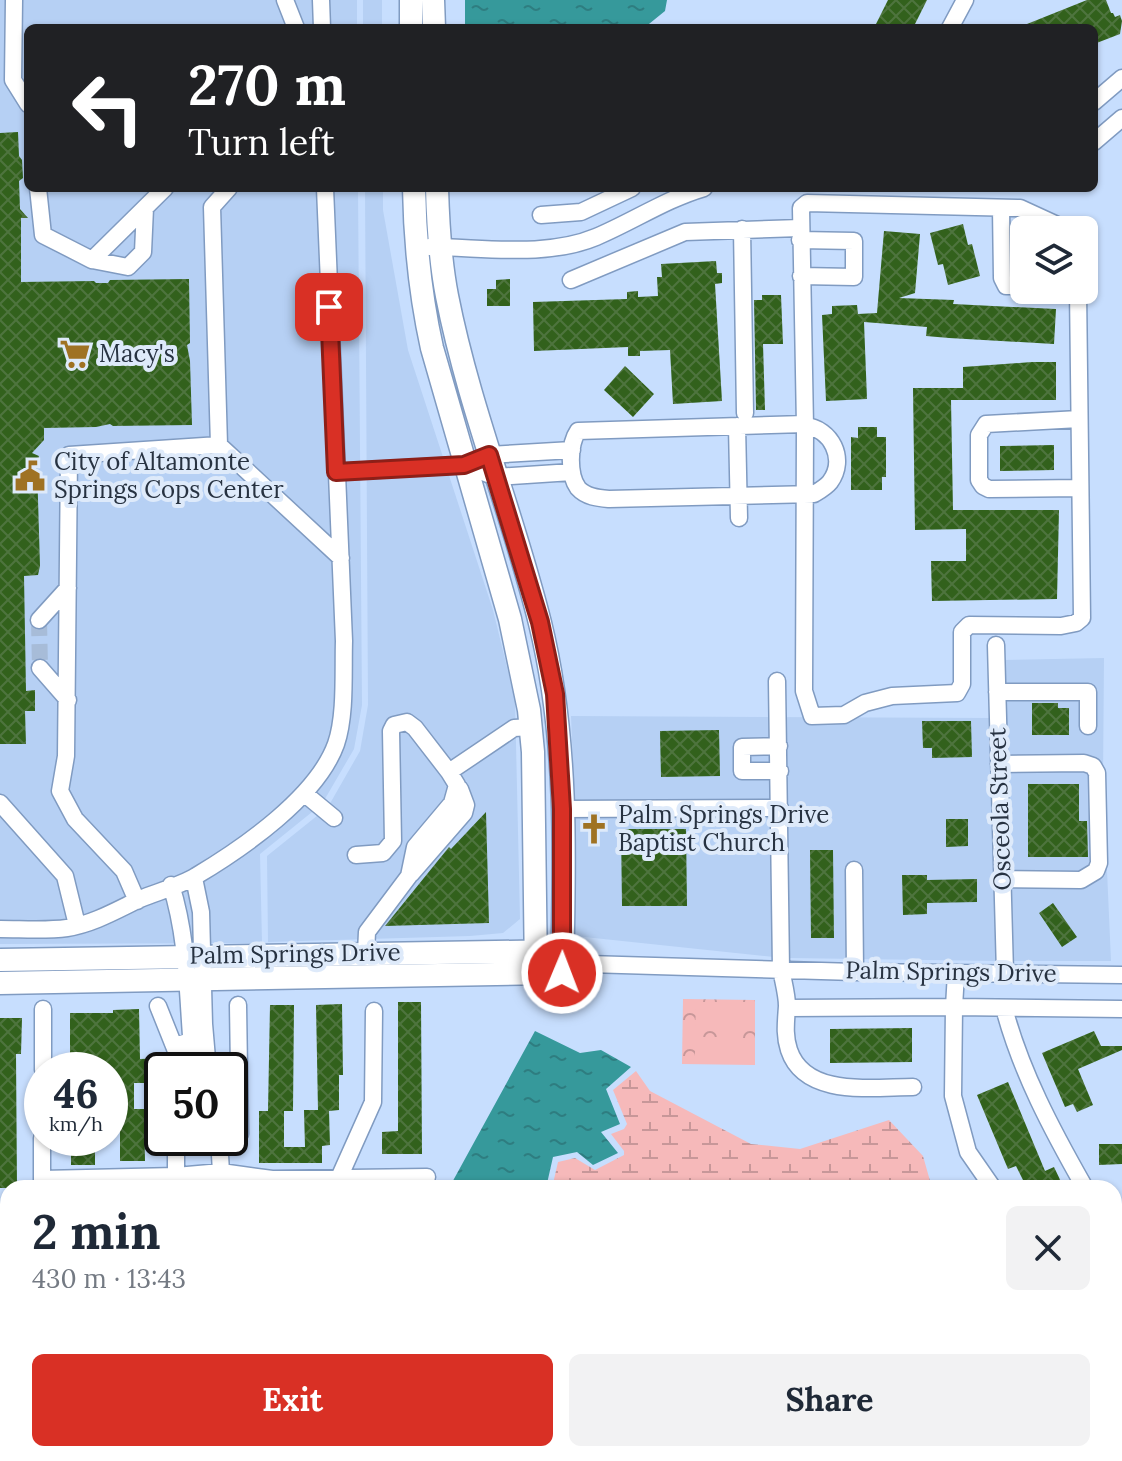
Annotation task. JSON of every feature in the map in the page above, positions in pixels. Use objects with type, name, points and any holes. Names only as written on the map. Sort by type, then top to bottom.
[{"type":"main road","points":[[411,0],[411,24]]},
{"type":"main road","points":[[433,0],[434,24]]},
{"type":"main road","points":[[414,192],[415,247],[432,348],[510,619],[531,727],[536,962]]},
{"type":"main road","points":[[437,192],[439,247],[448,298],[489,455],[540,622],[555,694],[562,809],[563,962]]},
{"type":"main road","name":"Palm Springs Drive","points":[[0,960],[366,953],[536,962]]},
{"type":"main road","name":"Palm Springs Drive","points":[[0,983],[195,979],[536,962],[588,964]]},
{"type":"street","points":[[14,0],[13,80],[24,98]]},
{"type":"street","points":[[285,0],[294,24]]},
{"type":"street","points":[[321,0],[322,24]]},
{"type":"street","points":[[952,24],[965,0]]},
{"type":"street","points":[[1098,99],[1122,78]]},
{"type":"street","points":[[1098,139],[1122,118]]},
{"type":"street","points":[[38,192],[43,235],[92,260],[128,267],[143,252],[145,208]]},
{"type":"street","points":[[92,260],[161,192]]},
{"type":"street","points":[[225,192],[212,207],[219,445],[341,558]]},
{"type":"street","points":[[0,929],[67,928],[99,919],[171,885],[194,878],[276,820],[305,794],[336,743],[342,699],[341,558],[325,192]]},
{"type":"street","points":[[541,215],[581,212],[624,192]]},
{"type":"street","points":[[415,247],[564,246],[603,233],[690,192]]},
{"type":"street","points":[[1041,216],[1020,208],[807,203],[801,208],[805,425],[804,691],[812,716],[827,718],[844,715],[865,703],[892,696],[957,693],[962,684],[962,632],[969,625],[1061,626],[1076,623],[1082,618],[1078,304]]},
{"type":"street","points":[[591,208],[603,233]]},
{"type":"street","points":[[1001,208],[1002,278],[1006,286],[1010,286]]},
{"type":"street","points":[[739,518],[742,229]]},
{"type":"street","points":[[571,280],[685,232],[742,229],[854,241],[854,277],[801,276]]},
{"type":"street","points":[[1079,419],[986,424],[979,435],[979,480],[989,489],[1080,488]]},
{"type":"street","points":[[741,420],[805,425],[820,429],[830,438],[835,464],[831,481],[814,494],[609,499],[590,497],[578,487],[572,472],[572,450],[578,431],[741,420]]},
{"type":"street","points":[[137,901],[124,871],[75,819],[60,791],[66,756],[68,700],[69,455],[219,445]]},
{"type":"street","points":[[336,472],[464,465],[489,455],[572,450]]},
{"type":"street","points":[[464,465],[496,477],[572,472]]},
{"type":"street","points":[[39,620],[68,588]]},
{"type":"street","name":"Osceola Street","points":[[996,645],[1005,973]]},
{"type":"street","points":[[40,668],[68,700]]},
{"type":"street","points":[[777,681],[781,969],[790,1053],[813,1079],[831,1086],[913,1087]]},
{"type":"street","points":[[997,692],[1088,692],[1088,726]]},
{"type":"street","points":[[356,855],[383,853],[393,841],[391,731],[394,725],[407,722],[415,728],[457,786]]},
{"type":"street","points":[[366,953],[367,932],[412,865],[415,847],[452,803],[457,786],[514,728],[531,727]]},
{"type":"street","points":[[779,746],[742,747],[742,771],[780,771]]},
{"type":"street","points":[[999,764],[1084,763],[1093,766],[1097,773],[1099,863],[1096,871],[1081,880],[1002,879]]},
{"type":"street","points":[[305,794],[334,818]]},
{"type":"street","points":[[0,803],[65,876],[77,925]]},
{"type":"street","points":[[562,809],[780,808]]},
{"type":"street","points":[[854,870],[855,972]]},
{"type":"street","points":[[192,1052],[194,955],[201,912],[194,878]]},
{"type":"street","points":[[171,885],[194,955]]},
{"type":"street","name":"Palm Springs Drive","points":[[588,964],[855,972],[1122,975]]},
{"type":"street","points":[[956,973],[953,1096],[968,1152],[987,1180]]},
{"type":"street","points":[[238,1005],[239,1052]]},
{"type":"street","points":[[158,1006],[190,1039],[198,1052]]},
{"type":"street","points":[[787,1008],[1122,1009]]},
{"type":"street","points":[[1004,1008],[1019,1059],[1081,1180]]},
{"type":"street","points":[[43,1009],[43,1052]]},
{"type":"street","points":[[339,1178],[373,1102],[374,1011]]},
{"type":"street","points":[[184,1052],[190,1039]]},
{"type":"street","points":[[42,1156],[42,1180]]},
{"type":"street","points":[[176,1156],[176,1176]]},
{"type":"street","points":[[220,1156],[221,1172]]},
{"type":"street","points":[[150,1180],[221,1172],[242,1180]]},
{"type":"street","points":[[323,1180],[427,1177]]},
{"type":"shaded area","points":[[0,0],[357,0],[357,24],[24,24],[24,192],[358,192],[362,705],[354,749],[322,804],[260,854],[262,943],[0,944]]},
{"type":"shaded area","points":[[363,0],[382,0],[382,24],[363,24]]},
{"type":"shaded area","points":[[365,192],[383,192],[383,210],[408,350],[493,610],[515,700],[520,919],[503,933],[268,942],[267,856],[328,807],[360,751],[368,705]]},
{"type":"shaded area","points":[[1104,658],[1103,780],[1111,961],[1012,961],[1004,660]]},
{"type":"shaded area","points":[[571,716],[990,718],[997,961],[789,958],[786,727],[772,727],[774,957],[575,936]]},
{"type":"green space","points":[[683,999],[755,1000],[755,1065],[682,1064]]},
{"type":"green space","points":[[696,1008],[742,1008],[742,1030],[695,1030]]},
{"type":"green space","points":[[695,1037],[742,1037],[742,1059],[695,1059]]},
{"type":"green space","points":[[636,1071],[650,1091],[751,1144],[800,1149],[889,1120],[923,1156],[930,1180],[554,1180],[558,1162],[575,1158],[595,1170],[624,1155],[611,1134],[624,1129],[627,1124],[613,1090]]},
{"type":"water","points":[[465,0],[667,0],[665,11],[649,24],[465,24]]},
{"type":"water","points":[[535,1031],[580,1053],[601,1050],[631,1067],[606,1089],[620,1124],[601,1132],[618,1153],[593,1165],[577,1152],[553,1157],[548,1180],[453,1180]]},
{"type":"building","points":[[888,0],[927,0],[915,24],[876,24]]},
{"type":"building","points":[[1087,0],[1106,0],[1111,13],[1115,17],[1120,15],[1122,21],[1120,34],[1098,42],[1098,24],[1027,24]]},
{"type":"building","points":[[18,132],[23,178],[19,181],[20,209],[28,218],[21,218],[21,282],[108,283],[110,280],[189,279],[190,343],[187,345],[192,425],[110,424],[44,428],[44,440],[32,453],[39,456],[40,566],[38,575],[24,576],[26,691],[35,690],[35,711],[25,711],[26,744],[0,744],[0,133]]},
{"type":"building","points":[[963,224],[980,276],[948,285],[943,264],[938,265],[930,233]]},
{"type":"building","points":[[884,231],[920,234],[915,293],[899,298],[1056,309],[1054,344],[926,336],[927,327],[864,322],[867,399],[826,401],[822,315],[832,314],[832,306],[857,305],[858,314],[877,313]]},
{"type":"building","points":[[716,261],[717,273],[722,273],[722,283],[715,284],[722,401],[673,404],[670,350],[640,351],[640,356],[628,356],[628,347],[534,351],[533,302],[627,299],[627,292],[638,291],[638,297],[658,296],[657,277],[662,277],[661,264]]},
{"type":"building","points":[[510,279],[510,306],[487,306],[487,289],[496,289],[496,280]]},
{"type":"building","points":[[762,295],[781,295],[783,344],[763,344],[765,410],[756,410],[754,300],[762,300]]},
{"type":"building","points":[[1056,362],[1056,400],[951,400],[953,510],[1059,510],[1057,599],[932,601],[931,561],[966,561],[966,529],[915,530],[913,388],[963,388],[963,367]]},
{"type":"building","points":[[625,366],[654,394],[633,417],[604,390]]},
{"type":"building","points":[[858,427],[877,427],[877,437],[886,437],[886,477],[882,477],[882,490],[851,490],[851,437],[858,438]]},
{"type":"building","points":[[1054,445],[1054,470],[1000,471],[1000,446]]},
{"type":"building","points":[[1032,703],[1058,703],[1058,708],[1069,708],[1069,735],[1032,735]]},
{"type":"building","points":[[922,721],[971,721],[972,757],[932,758],[932,748],[923,748]]},
{"type":"building","points":[[719,730],[720,776],[661,777],[660,731]]},
{"type":"building","points":[[1028,784],[1079,784],[1079,821],[1087,821],[1088,857],[1028,857]]},
{"type":"building","points":[[486,812],[489,923],[385,926],[449,847],[451,849]]},
{"type":"building","points":[[946,819],[968,819],[968,846],[946,847]]},
{"type":"building","points":[[621,829],[686,829],[687,906],[622,906]]},
{"type":"building","points":[[810,850],[833,850],[834,938],[811,938]]},
{"type":"building","points":[[902,875],[927,875],[927,880],[977,879],[977,902],[927,903],[927,914],[903,915]]},
{"type":"building","points":[[1053,903],[1077,937],[1062,947],[1039,913]]},
{"type":"building","points":[[398,1002],[421,1002],[422,1154],[382,1154],[382,1132],[398,1131]]},
{"type":"building","points":[[342,1004],[343,1075],[339,1075],[339,1110],[329,1111],[330,1145],[322,1146],[322,1163],[259,1163],[259,1111],[268,1111],[270,1005],[294,1005],[293,1111],[284,1111],[284,1147],[305,1147],[304,1110],[318,1110],[316,1005]]},
{"type":"building","points":[[139,1009],[144,1083],[134,1083],[134,1109],[144,1109],[145,1161],[120,1161],[120,1156],[128,1156],[128,1052],[70,1052],[70,1013],[113,1013],[113,1010]]},
{"type":"building","points":[[0,1018],[22,1018],[21,1054],[16,1054],[17,1180],[0,1180]]},
{"type":"building","points":[[912,1028],[912,1062],[830,1063],[830,1029]]},
{"type":"building","points":[[1094,1031],[1101,1046],[1122,1046],[1122,1050],[1078,1069],[1093,1105],[1077,1112],[1073,1104],[1065,1107],[1042,1053]]},
{"type":"building","points":[[1008,1082],[1045,1171],[1054,1167],[1060,1180],[1023,1180],[1016,1166],[1008,1169],[977,1095]]},
{"type":"building","points":[[1099,1144],[1122,1144],[1122,1164],[1099,1165]]},
{"type":"building","points":[[71,1156],[95,1156],[95,1165],[71,1165]]},
{"type":"tunnel","points":[[39,620],[40,668]]},
{"type":"place","name":"Macy's","points":[[75,354]]},
{"type":"place","name":"City of Altamonte Springs Cops Center","points":[[30,476]]},
{"type":"place","name":"Palm Springs Drive Baptist Church","points":[[594,829]]},
{"type":"route","points":[[329,307],[336,472],[464,465],[489,455],[540,622],[555,694],[562,809],[562,973]]}]
